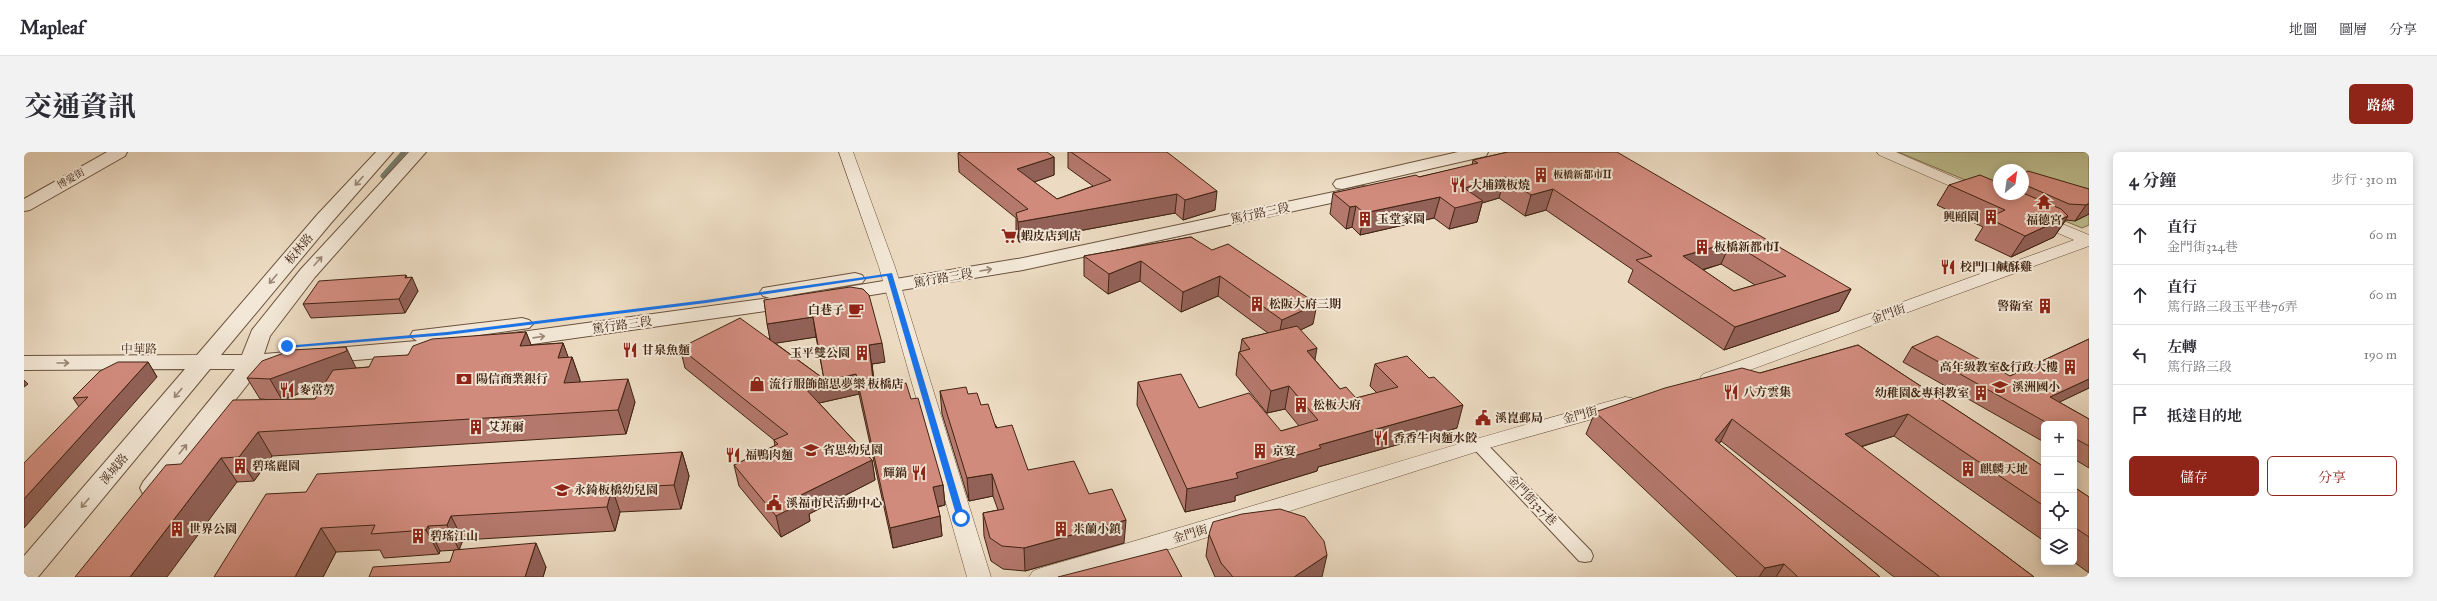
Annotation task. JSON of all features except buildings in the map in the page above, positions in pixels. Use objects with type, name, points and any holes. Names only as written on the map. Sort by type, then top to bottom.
[{"type":"street","name":"博愛街","points":[[24,194],[99,152]]},
{"type":"street","name":"博愛街","points":[[24,206],[118,152]]},
{"type":"street","name":"板林路","points":[[210,356],[324,219],[385,152]]},
{"type":"street","name":"板林路","points":[[252,355],[260,334],[308,273],[418,152]]},
{"type":"street","points":[[846,152],[891,280],[919,380],[979,577]]},
{"type":"street","name":"篤行路三段","points":[[891,280],[1025,250],[1388,174],[1480,152]]},
{"type":"street","points":[[1884,152],[1993,199]]},
{"type":"street","name":"篤行路三段","points":[[210,356],[512,341],[891,280],[1031,262],[1498,160]]},
{"type":"street","points":[[2024,212],[2089,240]]},
{"type":"street","name":"金門街","points":[[1692,383],[1888,315],[2089,240]]},
{"type":"street","name":"中華路","points":[[24,348],[210,356]]},
{"type":"street","points":[[140,503],[240,379],[252,355]]},
{"type":"street","name":"中華路","points":[[24,363],[210,356]]},
{"type":"street","name":"溪城路","points":[[24,575],[210,356]]},
{"type":"street","name":"金門街","points":[[1041,577],[1167,542],[1478,444],[1640,399]]},
{"type":"street","name":"金門街327巷","points":[[1478,444],[1585,556]]},
{"type":"green space","points":[[1898,152],[2089,152],[2089,225],[2082,228],[2014,200],[2029,200],[2029,164],[1993,164],[1993,192]]},
{"type":"waterway","points":[[383,176],[404,152]]},
{"type":"place","name":"板橋新都市II","points":[[1541,175]]},
{"type":"place","name":"大埔鐵板燒","points":[[1458,185]]},
{"type":"place","name":"福德宮","points":[[2044,202]]},
{"type":"place","name":"興頤園","points":[[1991,217]]},
{"type":"place","name":"玉堂家園","points":[[1365,219]]},
{"type":"place","name":"蝦皮店到店","points":[[1009,236]]},
{"type":"place","name":"板橋新都市I","points":[[1702,247]]},
{"type":"place","name":"校門口鹹酥雞","points":[[1948,267]]},
{"type":"place","name":"松阪大府三期","points":[[1257,304]]},
{"type":"place","name":"警衛室","points":[[2045,306]]},
{"type":"place","name":"白巷子","points":[[856,310]]},
{"type":"place","name":"甘泉魚麵","points":[[630,350]]},
{"type":"place","name":"玉平雙公園","points":[[862,353]]},
{"type":"place","name":"高年級教室&行政大樓","points":[[2070,367]]},
{"type":"place","name":"陽信商業銀行","points":[[464,379]]},
{"type":"place","name":"流行服飾館思夢樂 板橋店","points":[[757,384]]},
{"type":"place","name":"溪洲國小","points":[[2000,387]]},
{"type":"place","name":"麥當勞","points":[[287,390]]},
{"type":"place","name":"八方雲集","points":[[1731,392]]},
{"type":"place","name":"幼稚園&專科教室","points":[[1981,393]]},
{"type":"place","name":"松板大府","points":[[1301,405]]},
{"type":"place","name":"溪崑郵局","points":[[1483,418]]},
{"type":"place","name":"艾菲爾","points":[[476,427]]},
{"type":"place","name":"香香牛肉麵水餃","points":[[1381,438]]},
{"type":"place","name":"省思幼兒園","points":[[811,450]]},
{"type":"place","name":"京宴","points":[[1260,451]]},
{"type":"place","name":"福鴨肉麵","points":[[733,455]]},
{"type":"place","name":"碧瑤麗園","points":[[240,466]]},
{"type":"place","name":"麒麟天地","points":[[1968,469]]},
{"type":"place","name":"輝鍋","points":[[919,473]]},
{"type":"place","name":"永錡板橋幼兒園","points":[[562,490]]},
{"type":"place","name":"溪福市民活動中心","points":[[774,503]]},
{"type":"place","name":"世界公園","points":[[177,529]]},
{"type":"place","name":"米蘭小鎮","points":[[1061,529]]},
{"type":"place","name":"碧瑤江山","points":[[418,536]]},
{"type":"route","points":[[287,346],[447,334],[706,301],[890,274],[919,380],[961,518]]}]
